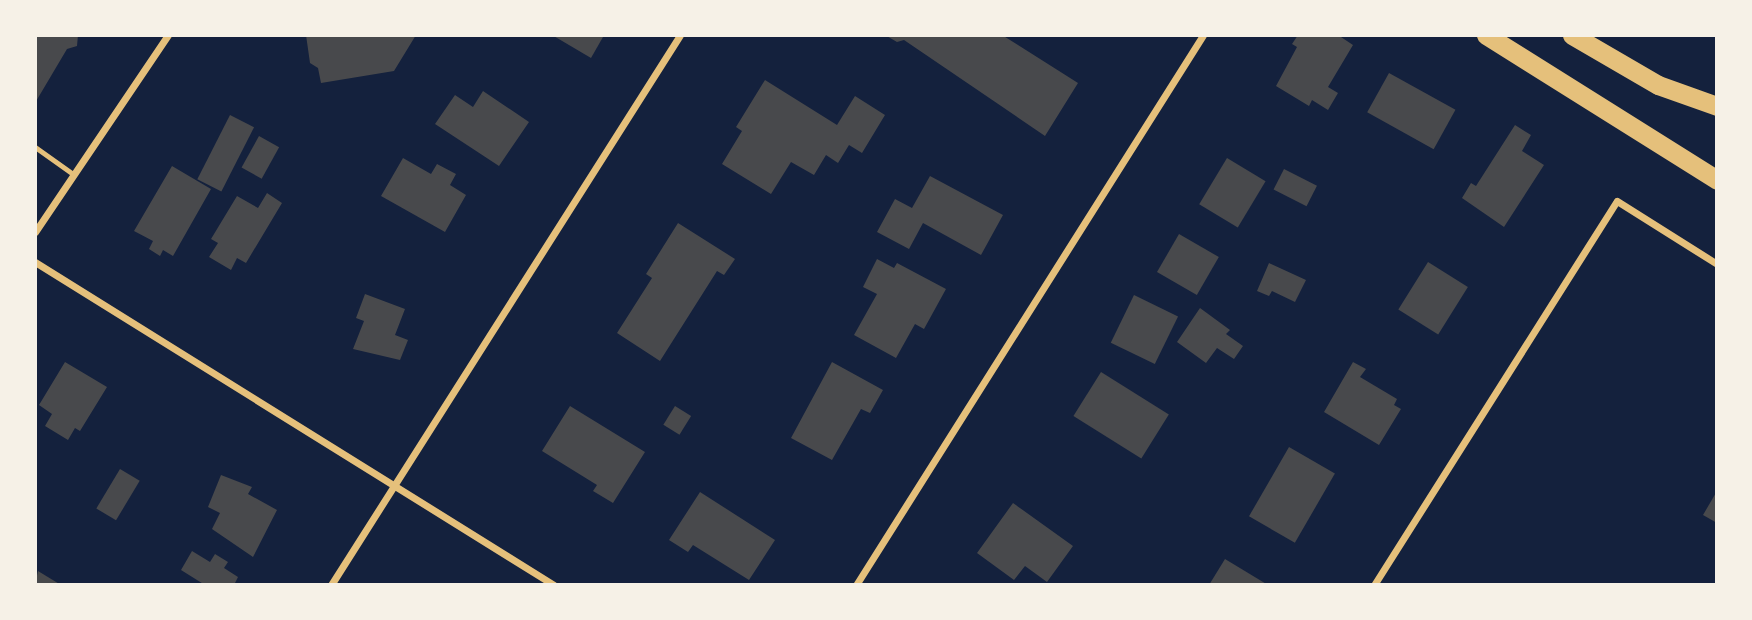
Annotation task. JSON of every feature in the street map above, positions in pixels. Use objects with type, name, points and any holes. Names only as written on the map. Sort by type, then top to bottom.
[{"type":"highway","points":[[1486,35],[1717,180]]},
{"type":"highway","points":[[1572,35],[1658,85],[1717,106]]},
{"type":"street","points":[[331,585],[680,35]]},
{"type":"street","points":[[856,585],[1203,35]]},
{"type":"street","points":[[35,232],[167,36]]},
{"type":"street","points":[[1374,585],[1617,201],[1717,264]]},
{"type":"street","points":[[35,262],[554,585]]},
{"type":"lane","points":[[35,147],[73,174]]},
{"type":"building","points":[[35,35],[78,35],[77,46],[67,49],[35,103]]},
{"type":"building","points":[[306,35],[416,35],[394,71],[321,83],[318,68],[310,63]]},
{"type":"building","points":[[552,35],[599,35],[603,37],[591,58]]},
{"type":"building","points":[[885,35],[1002,35],[1078,83],[1045,136],[904,40],[897,42]]},
{"type":"building","points":[[1298,35],[1338,35],[1353,45],[1328,87],[1338,93],[1328,110],[1312,100],[1309,106],[1276,86],[1297,47],[1292,44]]},
{"type":"building","points":[[1389,73],[1455,110],[1434,149],[1367,112]]},
{"type":"building","points":[[765,80],[837,125],[855,96],[885,115],[862,153],[849,145],[838,163],[826,155],[814,175],[791,162],[771,194],[722,164],[742,131],[736,127]]},
{"type":"building","points":[[483,91],[529,122],[499,166],[435,124],[455,95],[473,107]]},
{"type":"building","points":[[230,115],[254,127],[221,191],[197,179]]},
{"type":"building","points":[[1515,125],[1531,135],[1522,151],[1544,165],[1504,227],[1462,198],[1471,183],[1476,186]]},
{"type":"building","points":[[259,136],[279,147],[262,179],[242,167]]},
{"type":"building","points":[[403,158],[431,174],[437,164],[456,174],[450,185],[466,195],[445,232],[381,196]]},
{"type":"building","points":[[1227,158],[1266,181],[1238,227],[1199,204]]},
{"type":"building","points":[[172,166],[211,189],[173,256],[163,250],[160,256],[149,249],[153,241],[134,231]]},
{"type":"building","points":[[1284,169],[1317,186],[1307,206],[1274,189]]},
{"type":"building","points":[[930,176],[1003,215],[981,255],[923,223],[909,249],[877,232],[895,199],[912,208]]},
{"type":"building","points":[[267,193],[282,203],[246,263],[237,258],[231,270],[209,257],[218,243],[211,239],[237,196],[258,208]]},
{"type":"building","points":[[678,223],[735,259],[724,275],[717,271],[660,361],[617,333],[652,278],[646,274]]},
{"type":"building","points":[[1179,234],[1219,257],[1197,295],[1157,272]]},
{"type":"building","points":[[877,259],[894,268],[897,263],[946,289],[924,329],[915,324],[896,358],[854,335],[877,294],[863,287]]},
{"type":"building","points":[[1428,262],[1468,287],[1438,334],[1398,309]]},
{"type":"building","points":[[1269,263],[1306,280],[1295,302],[1272,291],[1269,296],[1257,291]]},
{"type":"building","points":[[365,294],[405,309],[395,335],[408,340],[400,360],[353,349],[364,321],[356,318]]},
{"type":"building","points":[[1134,295],[1178,316],[1155,364],[1111,343]]},
{"type":"building","points":[[1200,308],[1230,330],[1226,334],[1243,346],[1234,359],[1217,348],[1206,363],[1177,342]]},
{"type":"building","points":[[65,362],[107,387],[80,431],[75,428],[68,440],[45,426],[52,414],[39,405]]},
{"type":"building","points":[[832,362],[883,390],[870,413],[861,409],[832,460],[791,438]]},
{"type":"building","points":[[1353,362],[1366,369],[1360,377],[1397,399],[1394,405],[1401,409],[1379,445],[1324,412]]},
{"type":"building","points":[[1101,372],[1169,414],[1141,458],[1073,416]]},
{"type":"building","points":[[570,406],[645,452],[613,503],[593,491],[597,485],[542,451]]},
{"type":"building","points":[[675,406],[691,416],[679,435],[663,425]]},
{"type":"building","points":[[1289,447],[1335,474],[1295,543],[1249,516]]},
{"type":"building","points":[[120,469],[140,481],[116,520],[96,508]]},
{"type":"building","points":[[221,475],[252,487],[248,494],[277,510],[253,557],[212,529],[220,513],[208,507]]},
{"type":"building","points":[[1717,491],[1717,523],[1703,515]]},
{"type":"building","points":[[700,492],[775,540],[749,580],[693,545],[688,552],[669,540]]},
{"type":"building","points":[[1013,503],[1073,546],[1047,582],[1025,566],[1014,580],[977,553]]},
{"type":"building","points":[[192,551],[210,562],[215,554],[228,562],[224,568],[238,577],[234,585],[205,585],[181,570]]},
{"type":"building","points":[[1225,559],[1268,585],[1209,585]]},
{"type":"building","points":[[38,571],[61,585],[35,585]]}]
